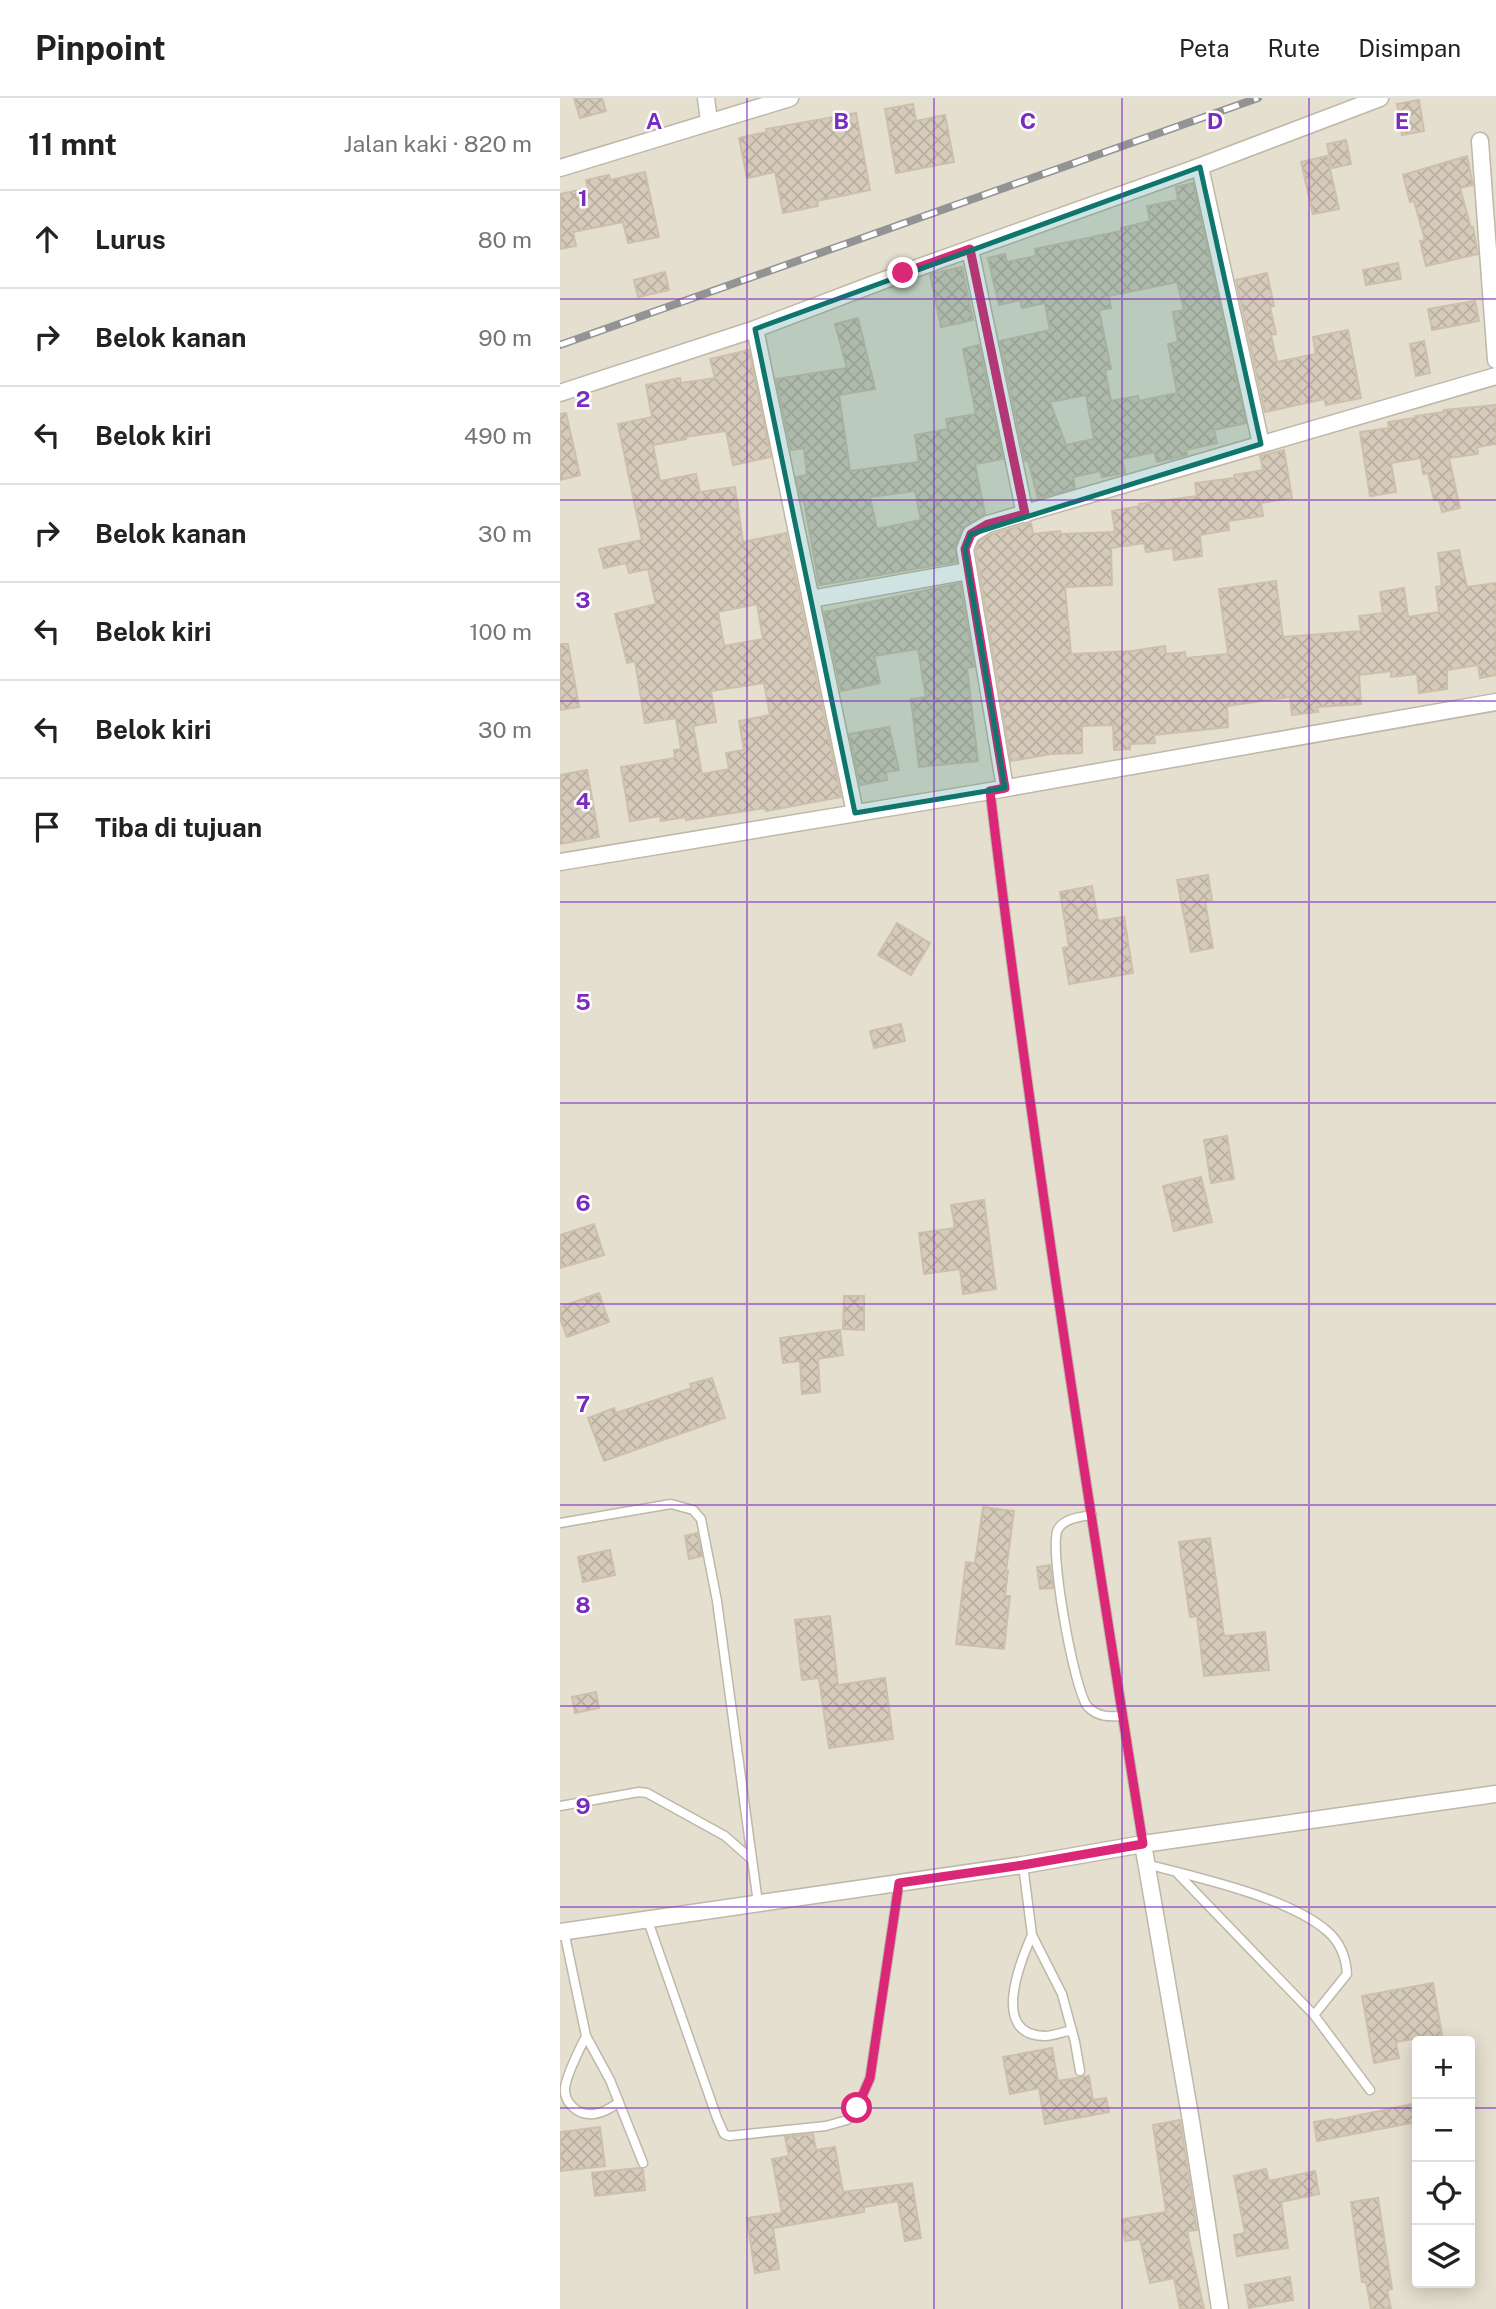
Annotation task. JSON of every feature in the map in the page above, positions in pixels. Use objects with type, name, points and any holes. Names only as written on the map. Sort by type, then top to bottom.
[{"type":"street","points":[[706,98],[709,121]]},
{"type":"street","points":[[560,168],[790,98]]},
{"type":"street","points":[[560,393],[755,329],[1200,167],[1380,98]]},
{"type":"street","points":[[1480,141],[1496,360]]},
{"type":"street","points":[[1200,167],[1261,444]]},
{"type":"street","points":[[970,249],[1025,514]]},
{"type":"street","points":[[755,329],[855,813]]},
{"type":"street","points":[[997,790],[965,549],[971,534],[988,524],[1496,376]]},
{"type":"street","points":[[811,599],[968,571]]},
{"type":"street","points":[[560,862],[997,790],[1496,702]]},
{"type":"street","points":[[562,1932],[1023,1865],[1143,1844],[1496,1794]]},
{"type":"street","points":[[1143,1844],[1191,2121],[1220,2309]]},
{"type":"lane","points":[[997,790],[1020,1032],[1143,1844]]},
{"type":"lane","points":[[560,1523],[671,1504],[693,1510],[701,1519],[717,1601],[758,1903]]},
{"type":"lane","points":[[1092,1515],[1068,1520],[1059,1528],[1055,1538],[1062,1599],[1075,1679],[1081,1697],[1088,1707],[1099,1715],[1123,1716]]},
{"type":"lane","points":[[560,1805],[647,1793],[725,1836],[751,1859]]},
{"type":"lane","points":[[1146,1864],[1235,1887],[1296,1911],[1327,1931],[1340,1947],[1346,1962],[1346,1974],[1314,2015]]},
{"type":"lane","points":[[1023,1865],[1032,1935],[1062,1994],[1080,2071]]},
{"type":"lane","points":[[1176,1872],[1314,2015],[1370,2090]]},
{"type":"lane","points":[[648,1921],[716,2118],[724,2134],[729,2136],[826,2126],[847,2120],[857,2108],[870,2078],[899,1883]]},
{"type":"lane","points":[[562,1932],[586,2036],[610,2080],[643,2163]]},
{"type":"lane","points":[[1032,1935],[1019,1966],[1012,1996],[1015,2014],[1027,2033],[1046,2036],[1072,2030]]},
{"type":"lane","points":[[586,2036],[565,2084],[570,2106],[580,2112],[594,2114],[609,2110],[619,2102]]},
{"type":"highlighted area","points":[[1200,167],[1261,444],[971,534],[965,549],[1005,788],[855,813],[755,329]]},
{"type":"shaded area","points":[[560,98],[1496,98],[1496,2309],[560,2309]]},
{"type":"building","points":[[574,98],[602,98],[606,111],[580,118]]},
{"type":"building","points":[[1419,100],[1424,131],[1402,135],[1397,104]]},
{"type":"building","points":[[913,104],[916,121],[945,115],[954,162],[896,173],[885,109]]},
{"type":"building","points":[[856,113],[870,190],[817,201],[818,206],[783,213],[775,172],[747,178],[739,138],[767,132],[766,129]]},
{"type":"building","points":[[1346,140],[1351,164],[1332,168],[1327,144]]},
{"type":"building","points":[[1327,156],[1339,209],[1313,214],[1301,162]]},
{"type":"building","points":[[1467,156],[1473,185],[1460,188],[1471,228],[1473,227],[1478,254],[1426,266],[1420,241],[1425,240],[1403,175]]},
{"type":"building","points":[[645,172],[659,237],[628,243],[623,222],[573,232],[576,246],[560,249],[560,194],[588,188],[586,180],[609,175],[610,180]]},
{"type":"building","points":[[1193,183],[1246,423],[1214,430],[1217,443],[1186,450],[1187,455],[1157,462],[1154,452],[1122,459],[1125,473],[1102,477],[1100,471],[1073,477],[1075,488],[1038,498],[1028,460],[1025,461],[1000,341],[1050,330],[1045,303],[1022,308],[1020,300],[999,305],[988,258],[1005,254],[1007,262],[1036,256],[1035,249],[1121,231],[1121,228],[1150,221],[1147,206],[1178,200],[1176,187]],"holes":[[[1177,282],[1184,310],[1173,312],[1178,342],[1168,344],[1177,393],[1139,401],[1138,396],[1111,401],[1105,370],[1111,369],[1099,310],[1111,308],[1109,296]],[[1086,395],[1094,439],[1066,445],[1050,402]]]},
{"type":"building","points":[[1398,263],[1401,279],[1366,285],[1363,270]]},
{"type":"building","points":[[962,267],[973,320],[941,327],[930,274]]},
{"type":"building","points":[[665,272],[669,290],[638,297],[634,280]]},
{"type":"building","points":[[1267,273],[1274,306],[1270,307],[1276,334],[1271,335],[1277,362],[1316,354],[1313,337],[1348,330],[1361,398],[1326,405],[1324,399],[1265,412],[1236,280]]},
{"type":"building","points":[[1475,301],[1479,321],[1432,330],[1428,309]]},
{"type":"building","points":[[858,318],[875,389],[839,395],[850,471],[919,462],[915,435],[948,429],[946,419],[976,414],[963,349],[979,345],[1003,459],[975,464],[985,514],[962,529],[955,546],[957,562],[819,585],[804,501],[801,501],[796,477],[807,475],[804,448],[791,450],[776,379],[847,368],[835,324]],"holes":[[[915,491],[921,520],[877,529],[870,497]]]},
{"type":"building","points":[[1424,341],[1430,373],[1416,376],[1410,344]]},
{"type":"building","points":[[749,350],[771,457],[733,465],[726,431],[685,437],[686,439],[653,445],[660,481],[696,474],[700,492],[735,487],[743,542],[786,533],[841,797],[766,811],[765,808],[686,820],[686,817],[661,821],[660,816],[630,821],[621,767],[675,758],[674,750],[681,749],[676,718],[645,723],[635,661],[627,663],[615,614],[656,604],[648,569],[629,573],[626,563],[604,568],[599,549],[642,540],[618,424],[652,417],[646,385],[680,378],[681,383],[715,378],[710,359]],"holes":[[[757,604],[763,639],[724,646],[718,612]],[[764,683],[770,715],[739,721],[744,750],[726,753],[729,769],[702,774],[693,726],[716,722],[711,691]]]},
{"type":"building","points":[[1496,405],[1496,444],[1477,447],[1478,454],[1449,458],[1460,508],[1442,512],[1439,499],[1434,500],[1428,473],[1423,474],[1421,458],[1391,463],[1396,492],[1370,496],[1360,432],[1389,428],[1388,422],[1444,410]]},
{"type":"building","points":[[566,413],[580,475],[560,480],[560,414]]},
{"type":"building","points":[[1284,450],[1292,498],[1261,503],[1263,516],[1228,521],[1229,530],[1200,535],[1202,556],[1174,560],[1173,548],[1146,552],[1144,543],[1111,548],[1112,585],[1065,587],[1071,654],[1132,651],[1165,646],[1166,654],[1185,652],[1186,658],[1228,654],[1219,589],[1276,581],[1283,637],[1361,631],[1359,616],[1383,613],[1380,592],[1404,588],[1408,617],[1439,612],[1436,587],[1442,586],[1438,553],[1459,550],[1467,587],[1496,583],[1496,675],[1480,678],[1478,665],[1447,670],[1447,689],[1419,693],[1417,674],[1391,677],[1391,671],[1359,675],[1361,704],[1317,707],[1318,712],[1292,715],[1290,697],[1227,706],[1228,727],[1154,735],[1155,743],[1130,744],[1130,749],[1114,750],[1113,725],[1082,726],[1082,753],[1051,754],[1011,761],[976,550],[979,541],[992,534],[1031,523],[1033,534],[1060,531],[1061,534],[1115,532],[1112,511],[1140,506],[1139,504],[1197,496],[1195,483],[1234,478],[1234,475],[1263,470],[1260,456]]},
{"type":"building","points":[[960,583],[974,667],[967,668],[978,761],[919,767],[911,699],[926,697],[918,649],[874,656],[880,683],[841,691],[824,612]]},
{"type":"building","points":[[560,644],[568,644],[579,707],[560,710]]},
{"type":"building","points":[[889,727],[899,770],[886,772],[887,780],[860,785],[849,734]]},
{"type":"building","points":[[587,770],[599,837],[560,844],[560,775]]},
{"type":"building","points":[[1208,875],[1212,900],[1205,901],[1213,948],[1191,952],[1177,880]]},
{"type":"building","points":[[1092,886],[1098,921],[1124,917],[1133,973],[1069,984],[1063,948],[1069,947],[1060,892]]},
{"type":"building","points":[[897,923],[930,943],[911,975],[878,955]]},
{"type":"building","points":[[901,1024],[905,1041],[874,1048],[870,1031]]},
{"type":"building","points":[[1227,1136],[1234,1179],[1211,1183],[1204,1140]]},
{"type":"building","points":[[1201,1177],[1212,1222],[1174,1231],[1163,1186]]},
{"type":"building","points":[[984,1200],[996,1289],[963,1294],[960,1269],[924,1274],[919,1233],[955,1228],[951,1205]]},
{"type":"building","points":[[594,1224],[604,1255],[560,1268],[560,1235]]},
{"type":"building","points":[[599,1293],[609,1322],[567,1337],[560,1318],[560,1307]]},
{"type":"building","points":[[844,1296],[864,1296],[864,1330],[843,1329]]},
{"type":"building","points":[[840,1330],[843,1355],[818,1359],[820,1392],[802,1394],[800,1361],[783,1363],[780,1338]]},
{"type":"building","points":[[712,1378],[725,1418],[604,1461],[588,1418],[614,1408],[616,1413],[692,1388],[690,1384]]},
{"type":"building","points":[[983,1507],[1014,1511],[1006,1571],[1005,1596],[1010,1596],[1004,1649],[956,1644],[966,1562],[975,1563]]},
{"type":"building","points":[[697,1533],[702,1556],[689,1559],[685,1536]]},
{"type":"building","points":[[1210,1538],[1224,1636],[1265,1632],[1269,1670],[1204,1676],[1197,1616],[1190,1617],[1179,1542]]},
{"type":"building","points":[[610,1550],[615,1575],[583,1582],[578,1557]]},
{"type":"building","points":[[1050,1565],[1053,1588],[1040,1589],[1037,1567]]},
{"type":"building","points":[[830,1616],[838,1685],[885,1678],[893,1739],[829,1748],[819,1678],[802,1680],[795,1620]]},
{"type":"building","points":[[596,1692],[599,1708],[575,1713],[572,1697]]},
{"type":"building","points":[[1433,1983],[1442,2036],[1412,2036],[1412,2039],[1396,2042],[1399,2058],[1374,2063],[1362,1996]]},
{"type":"building","points":[[1052,2048],[1058,2081],[1089,2076],[1093,2100],[1106,2098],[1109,2112],[1045,2124],[1039,2088],[1010,2094],[1003,2057]]},
{"type":"building","points":[[1412,2104],[1412,2123],[1317,2141],[1314,2122],[1332,2121]]},
{"type":"building","points":[[1180,2120],[1197,2230],[1187,2231],[1204,2309],[1180,2309],[1174,2278],[1150,2283],[1140,2239],[1125,2241],[1122,2219],[1166,2212],[1153,2125]]},
{"type":"building","points":[[600,2127],[605,2166],[560,2171],[560,2132]]},
{"type":"building","points":[[813,2134],[816,2150],[835,2147],[843,2192],[912,2183],[921,2238],[905,2241],[898,2201],[864,2207],[864,2212],[773,2228],[779,2269],[755,2273],[747,2218],[782,2213],[772,2159],[789,2156],[785,2137]]},
{"type":"building","points":[[643,2169],[645,2190],[595,2196],[592,2173]]},
{"type":"building","points":[[1266,2169],[1269,2181],[1315,2171],[1319,2194],[1281,2202],[1288,2248],[1237,2256],[1234,2235],[1245,2233],[1234,2176]]},
{"type":"building","points":[[1378,2198],[1392,2289],[1387,2290],[1391,2309],[1371,2309],[1366,2282],[1362,2282],[1351,2202]]},
{"type":"building","points":[[1290,2277],[1293,2300],[1249,2308],[1245,2285]]},
{"type":"railway","points":[[560,345],[1258,98]]},
{"type":"route","points":[[857,2108],[870,2078],[899,1883],[1143,1844],[1018,1018],[990,791],[1005,788],[965,549],[971,534],[988,524],[1025,514],[970,249],[903,273]]}]
